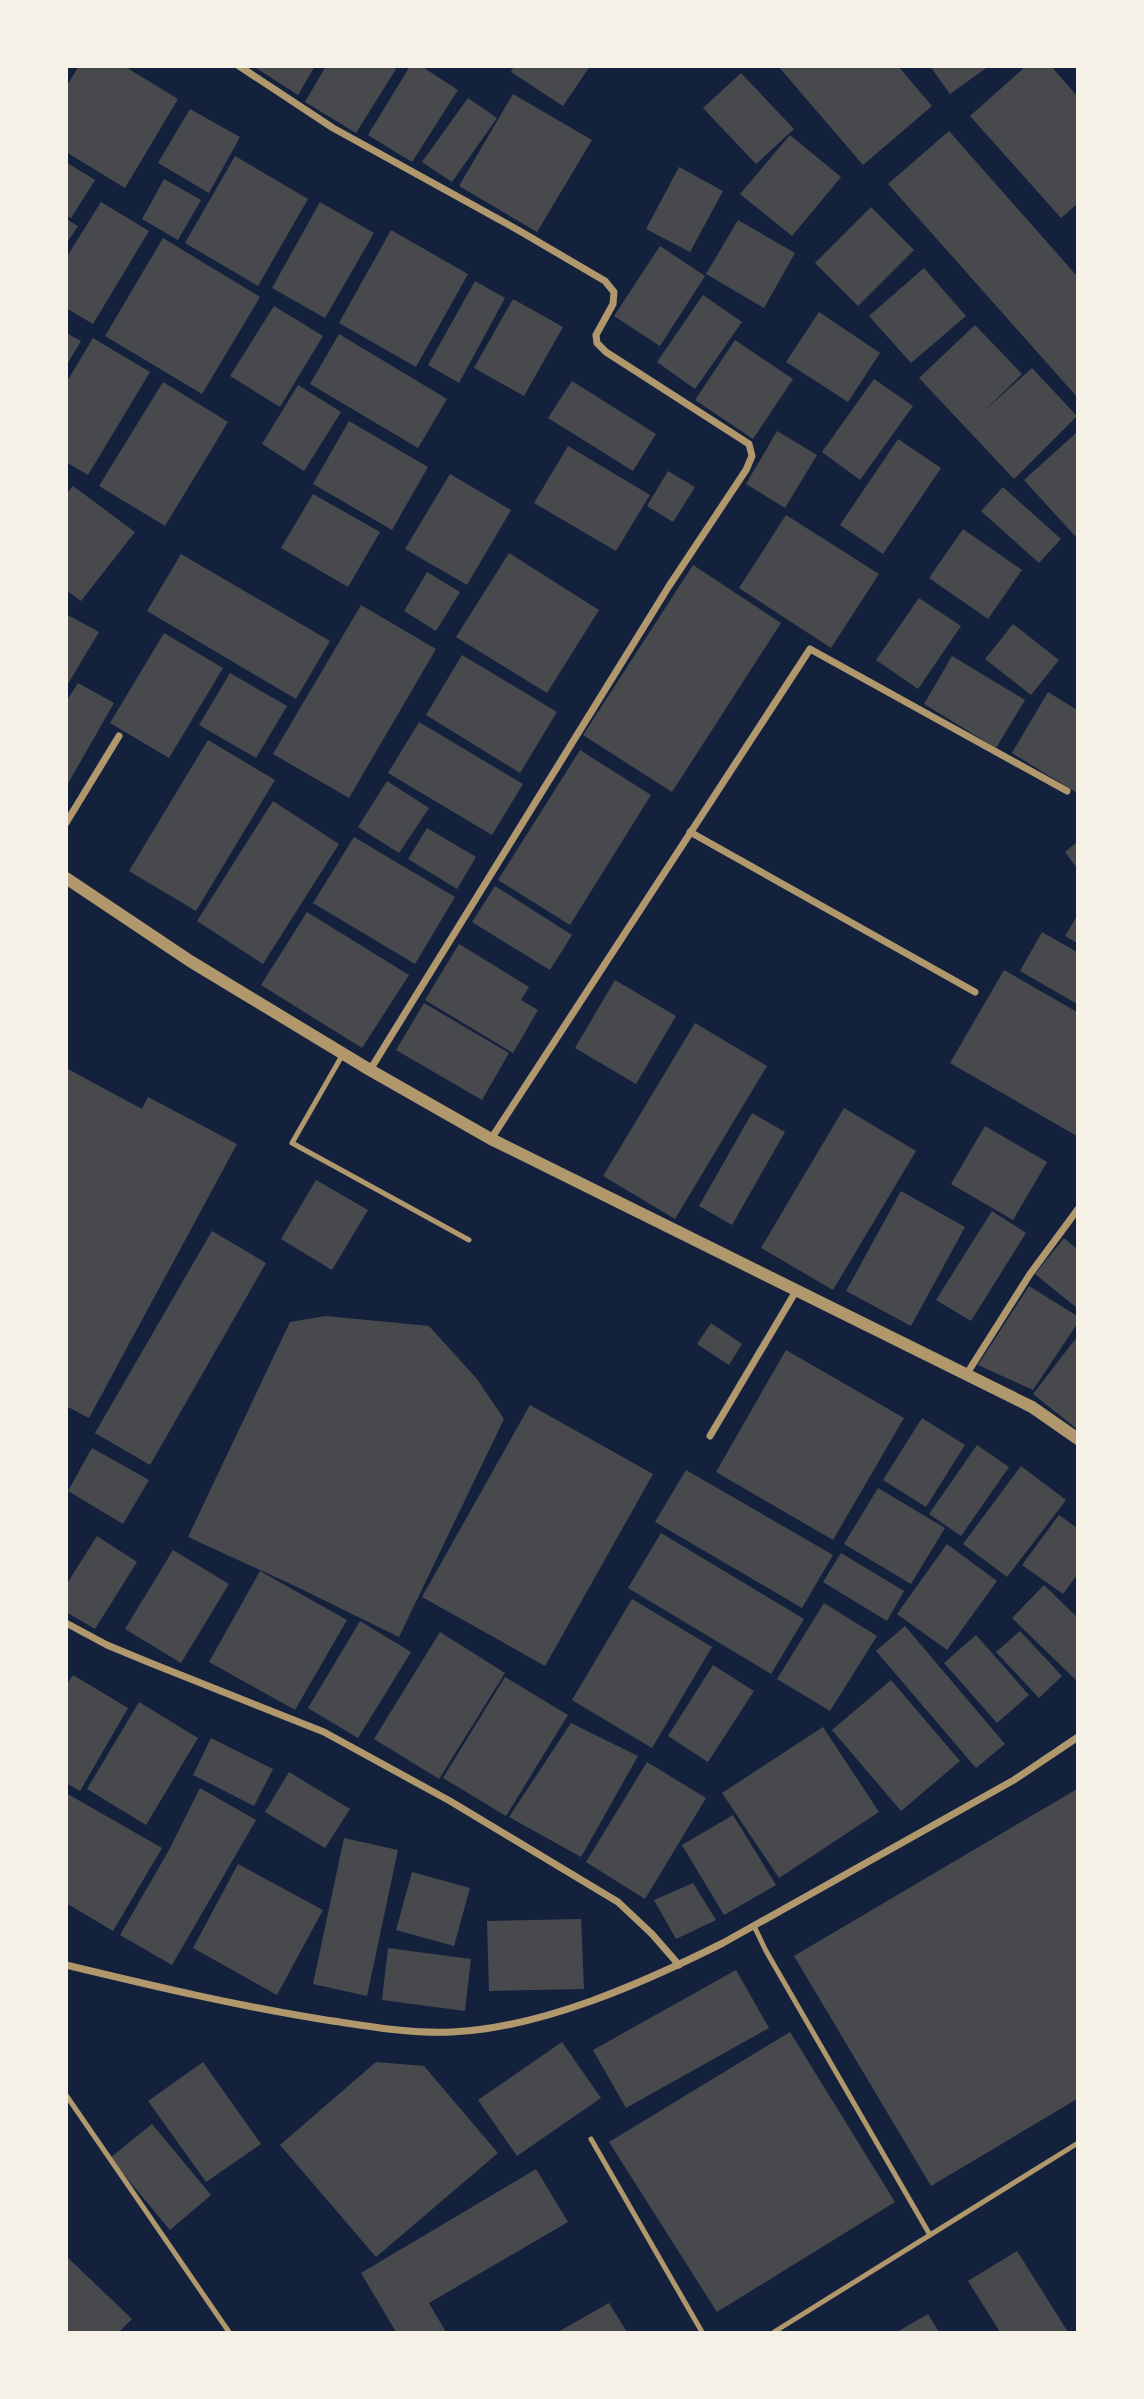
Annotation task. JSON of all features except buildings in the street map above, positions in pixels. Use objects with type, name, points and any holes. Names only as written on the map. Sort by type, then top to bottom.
[{"type":"street","points":[[239,66],[333,128],[605,281],[614,292],[613,304],[596,335],[597,343],[606,352],[749,444],[752,456],[746,470],[662,597],[370,1070]]},
{"type":"street","points":[[491,1139],[810,649],[1067,791]]},
{"type":"street","points":[[66,823],[119,736]]},
{"type":"street","points":[[690,832],[975,992]]},
{"type":"street","points":[[66,878],[190,961],[370,1070],[491,1139],[1032,1407],[1077,1439]]},
{"type":"street","points":[[966,1375],[1030,1274],[1077,1209]]},
{"type":"street","points":[[710,1436],[796,1291]]},
{"type":"street","points":[[67,1624],[107,1645],[324,1732],[450,1801],[618,1902],[652,1934],[679,1965]]},
{"type":"street","points":[[66,1965],[247,2008],[355,2024],[452,2032],[537,2018],[622,1989],[679,1965],[754,1926],[1014,1780],[1077,1737]]},
{"type":"lane","points":[[343,1054],[292,1143],[469,1240]]},
{"type":"lane","points":[[754,1926],[930,2235]]},
{"type":"lane","points":[[66,2095],[229,2333]]},
{"type":"lane","points":[[591,2139],[702,2333]]},
{"type":"lane","points":[[774,2333],[1077,2143]]}]
